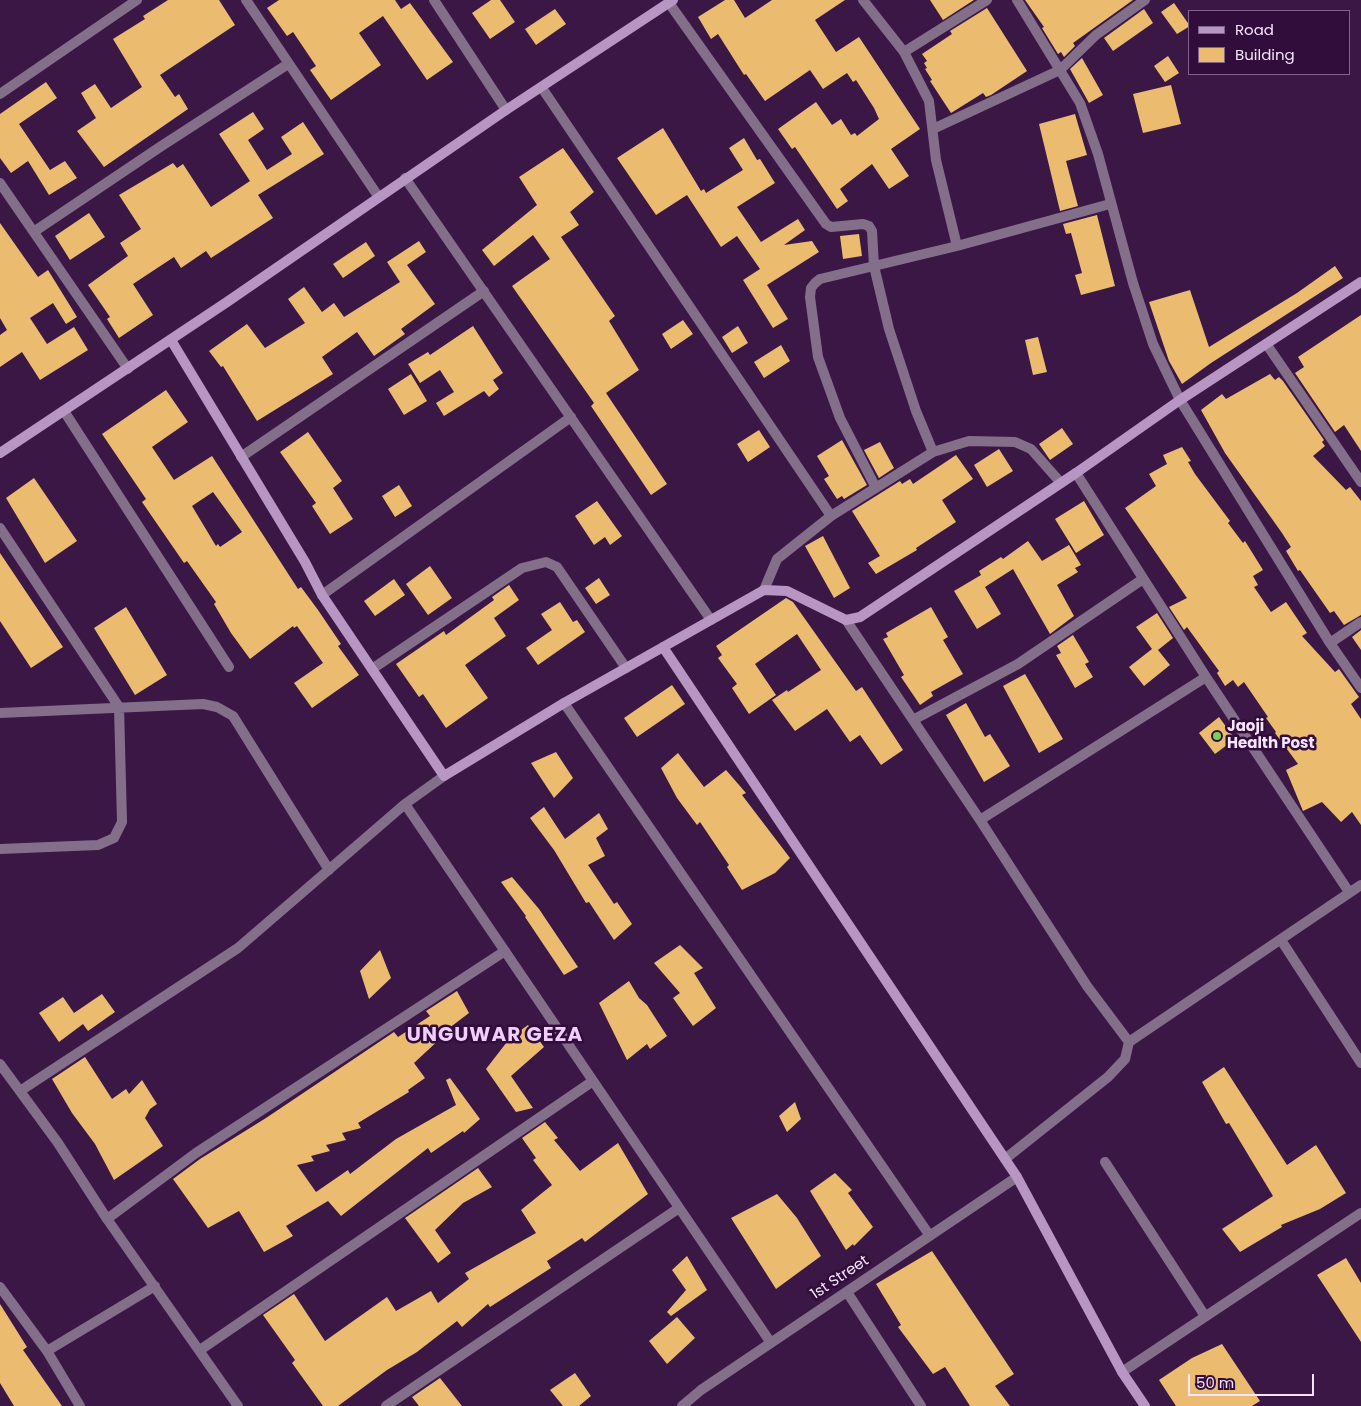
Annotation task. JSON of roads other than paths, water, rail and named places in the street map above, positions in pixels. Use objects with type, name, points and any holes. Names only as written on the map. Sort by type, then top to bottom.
[{"type":"street","points":[[0,94],[137,0]]},
{"type":"street","points":[[246,0],[378,196]]},
{"type":"street","points":[[434,0],[506,110]]},
{"type":"street","points":[[863,0],[904,52],[929,101],[936,160],[957,246]]},
{"type":"street","points":[[904,52],[986,0]]},
{"type":"street","points":[[1018,0],[1047,52],[1080,103],[1098,154],[1132,283],[1153,344],[1180,400],[1330,643],[1361,688]]},
{"type":"street","points":[[933,129],[1060,70],[1096,35],[1145,0]]},
{"type":"street","points":[[0,453],[332,231],[378,196],[671,1],[826,224],[831,227],[863,224],[869,226],[872,231],[874,266],[889,328],[916,411],[933,452]]},
{"type":"street","points":[[35,231],[160,146],[288,64]]},
{"type":"street","points":[[542,88],[831,516]]},
{"type":"street","points":[[405,178],[711,620]]},
{"type":"street","points":[[0,183],[35,231],[128,369]]},
{"type":"street","points":[[876,488],[840,418],[827,387],[818,357],[810,297],[811,288],[820,280],[957,246],[1110,204]]},
{"type":"street","points":[[846,620],[860,617],[1076,473],[1180,400],[1361,282]]},
{"type":"street","points":[[241,456],[484,292]]},
{"type":"street","points":[[171,340],[305,562],[322,595],[444,776]]},
{"type":"street","points":[[1267,345],[1361,482]]},
{"type":"street","points":[[64,411],[229,667]]},
{"type":"street","points":[[322,595],[571,417]]},
{"type":"street","points":[[764,590],[777,559],[831,516],[933,452],[969,441],[1016,442],[1031,449],[1061,483]]},
{"type":"street","points":[[1076,473],[1206,677],[1349,892]]},
{"type":"street","points":[[0,528],[119,707],[122,822],[114,838],[98,845],[0,848]]},
{"type":"street","points":[[372,668],[522,568],[546,562],[557,567],[626,668]]},
{"type":"street","points":[[913,720],[1018,664],[1143,579]]},
{"type":"street","points":[[20,1091],[238,948],[405,804],[444,776],[564,703],[764,590],[787,591],[846,620],[980,820],[1087,986],[1129,1042]]},
{"type":"street","points":[[1330,643],[1361,622]]},
{"type":"street","points":[[663,647],[1005,1159],[1122,1372],[1145,1406]]},
{"type":"street","points":[[980,820],[1206,677]]},
{"type":"street","points":[[564,703],[930,1236]]},
{"type":"street","points":[[0,713],[203,704],[228,712],[330,870]]},
{"type":"street","points":[[405,804],[771,1343]]},
{"type":"street","points":[[1005,1159],[1108,1077],[1125,1059],[1129,1042],[1361,884]]},
{"type":"street","points":[[1281,940],[1361,1063]]},
{"type":"street","points":[[107,1219],[196,1153],[505,951]]},
{"type":"street","points":[[0,1064],[58,1143],[107,1219],[238,1406]]},
{"type":"street","points":[[200,1350],[593,1081]]},
{"type":"street","points":[[1105,1162],[1205,1316]]},
{"type":"street","name":"1st Street","points":[[682,1406],[701,1390],[1016,1177]]},
{"type":"street","points":[[386,1406],[679,1208]]},
{"type":"street","points":[[1122,1372],[1361,1213]]},
{"type":"street","points":[[47,1351],[155,1286]]},
{"type":"street","points":[[0,1287],[47,1351],[80,1406]]},
{"type":"street","points":[[847,1292],[921,1406]]},
{"type":"place","name":"Jaoji Health Post","points":[[1217,736]]},
{"type":"district","name":"UNGUWAR GEZA","points":[[495,1036]]}]
